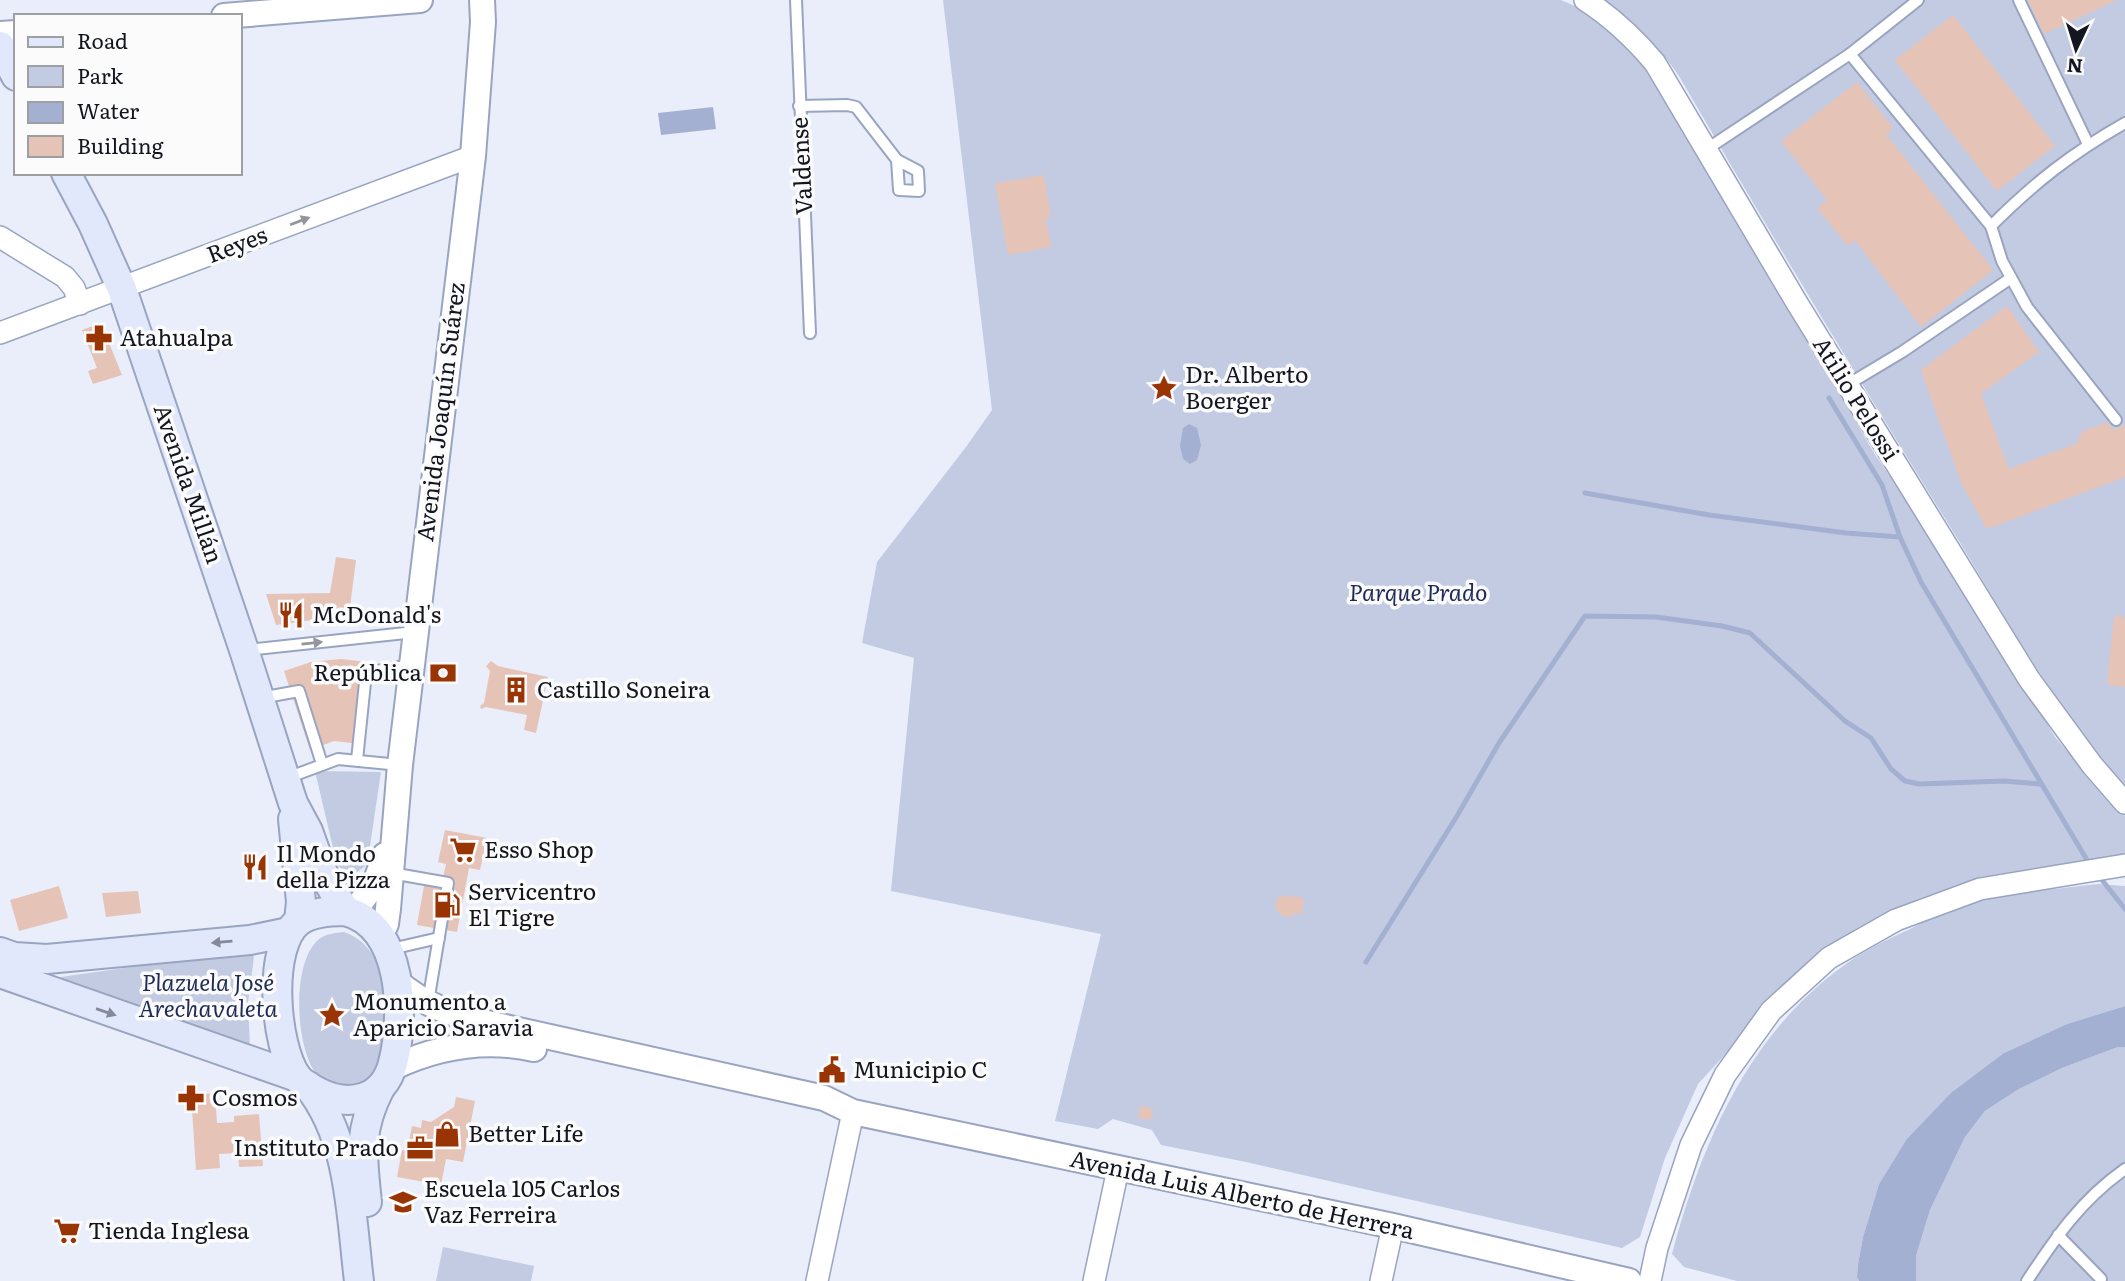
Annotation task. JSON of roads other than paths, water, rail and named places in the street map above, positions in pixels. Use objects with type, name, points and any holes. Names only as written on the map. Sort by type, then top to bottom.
[{"type":"main road","points":[[0,46],[14,72]]},
{"type":"main road","name":"Avenida Millán","points":[[67,175],[122,289],[289,790],[309,831],[323,873],[349,912]]},
{"type":"main road","name":"Avenida Millán","points":[[289,790],[301,902],[294,926]]},
{"type":"main road","points":[[0,952],[14,957],[47,959],[250,940],[294,926],[322,912],[349,912],[372,928],[384,944],[396,981],[400,1007],[400,1035],[386,1078],[365,1121],[362,1142],[376,1281]]},
{"type":"main road","points":[[294,926],[279,964],[282,1042],[302,1082],[327,1115],[348,1184],[359,1281]]},
{"type":"main road","points":[[41,989],[49,974],[111,964],[153,949]]},
{"type":"main road","points":[[0,973],[302,1082],[333,1099],[348,1101],[364,1098],[386,1078]]},
{"type":"street","points":[[230,14],[250,7],[420,0]]},
{"type":"street","name":"Avenida Joaquín Suárez","points":[[384,944],[400,765],[473,156],[483,22],[482,0]]},
{"type":"street","name":"Atilio Pelossi","points":[[1585,0],[1629,33],[1655,63],[1847,385],[2029,679],[2068,735],[2125,803]]},
{"type":"street","name":"Reyes","points":[[0,333],[473,156]]},
{"type":"street","points":[[0,237],[65,277],[74,288],[80,304]]},
{"type":"street","name":"Avenida Joaquín Suárez","points":[[349,912],[375,883],[394,824]]},
{"type":"street","points":[[1650,1281],[1657,1248],[1691,1145],[1726,1075],[1772,1010],[1829,958],[1896,920],[1980,889],[2121,866]]},
{"type":"street","name":"Avenida Luis Alberto de Herrera","points":[[396,981],[428,1005],[451,1014],[824,1098],[853,1112]]},
{"type":"street","name":"Avenida Luis Alberto de Herrera","points":[[386,1078],[438,1050],[473,1043],[521,1046],[822,1112],[853,1112],[1393,1226],[1629,1281]]},
{"type":"street","points":[[817,1281],[853,1112]]},
{"type":"street","points":[[1094,1281],[1118,1169]]},
{"type":"street","points":[[1381,1281],[1393,1226]]},
{"type":"lane","name":"Valdense","points":[[796,0],[810,333]]},
{"type":"lane","points":[[1707,149],[1850,54],[1918,0]]},
{"type":"lane","points":[[2019,0],[2088,144]]},
{"type":"lane","points":[[1850,54],[1991,226],[2002,261],[2027,307],[2116,420]]},
{"type":"lane","points":[[799,106],[847,104],[856,107],[897,160]]},
{"type":"lane","points":[[1991,226],[2028,188],[2088,144],[2125,123]]},
{"type":"lane","points":[[1847,385],[1902,352],[2011,278]]},
{"type":"lane","points":[[244,650],[416,632]]},
{"type":"lane","points":[[357,761],[366,674],[412,665]]},
{"type":"lane","points":[[259,698],[299,691],[321,764]]},
{"type":"lane","points":[[289,790],[321,764],[338,758],[400,765]]},
{"type":"lane","points":[[391,873],[449,883],[428,1005]]},
{"type":"lane","points":[[384,944],[439,938]]},
{"type":"lane","points":[[2027,1281],[2057,1235],[2099,1187],[2125,1169]]},
{"type":"lane","points":[[2057,1235],[2101,1279]]},
{"type":"water","points":[[713,107],[716,129],[661,135],[658,113]]},
{"type":"water","points":[[1189,424],[1197,428],[1201,445],[1197,460],[1190,464],[1183,459],[1180,446],[1183,428]]},
{"type":"water","points":[[2125,1006],[2125,1047],[2118,1047],[2062,1068],[2019,1089],[1985,1111],[1965,1137],[1930,1210],[1916,1256],[1916,1281],[1859,1281],[1858,1264],[1863,1237],[1879,1184],[1906,1140],[1951,1093],[2004,1053],[2067,1024]]},
{"type":"waterway","points":[[1829,398],[1882,485],[1900,537],[1921,582],[2090,865]]},
{"type":"waterway","points":[[1585,493],[1709,515],[1846,533],[1900,537]]},
{"type":"waterway","points":[[1366,962],[1499,743],[1585,616],[1656,617],[1722,626],[1750,633],[1845,721],[1871,738],[1891,769],[1905,781],[1919,784],[2004,781],[2040,784]]},
{"type":"waterway","points":[[2098,875],[2125,909]]},
{"type":"place","name":"Atahualpa","points":[[99,338]]},
{"type":"place","name":"Dr. Alberto Boerger","points":[[1164,388]]},
{"type":"place","name":"McDonald's","points":[[291,615]]},
{"type":"place","name":"República","points":[[443,673]]},
{"type":"place","name":"Castillo Soneira","points":[[516,690]]},
{"type":"place","name":"Esso Shop","points":[[463,850]]},
{"type":"place","name":"Il Mondo della Pizza","points":[[255,867]]},
{"type":"place","name":"Servicentro El Tigre","points":[[447,905]]},
{"type":"place","name":"Monumento a Aparicio Saravia","points":[[332,1015]]},
{"type":"place","name":"Municipio C","points":[[832,1070]]},
{"type":"place","name":"Cosmos","points":[[191,1098]]},
{"type":"place","name":"Better Life","points":[[447,1134]]},
{"type":"place","name":"Instituto Prado","points":[[420,1148]]},
{"type":"place","name":"Escuela 105 Carlos Vaz Ferreira","points":[[403,1202]]},
{"type":"place","name":"Tienda Inglesa","points":[[67,1231]]},
{"type":"park label","name":"Parque Prado","points":[[1418,593]]},
{"type":"park label","name":"Plazuela José Arechavaleta","points":[[208,996]]}]
